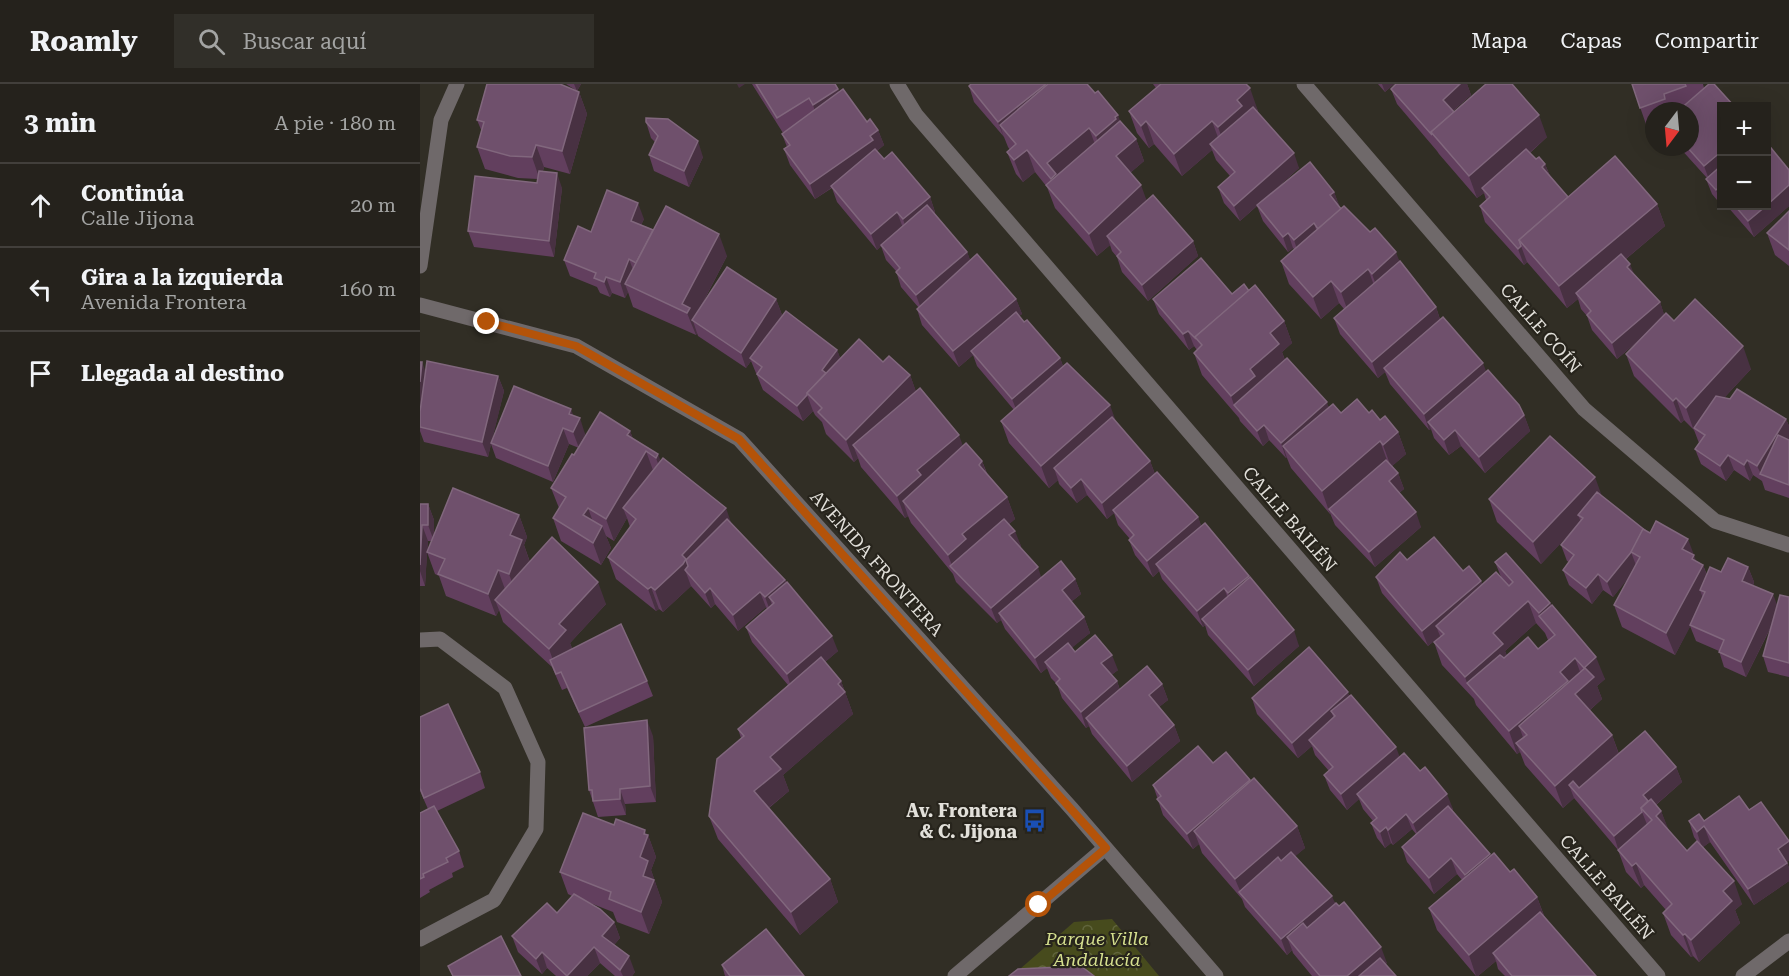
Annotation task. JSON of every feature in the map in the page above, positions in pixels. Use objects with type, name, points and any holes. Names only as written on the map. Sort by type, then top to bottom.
[{"type":"street","points":[[420,266],[441,120],[457,84]]},
{"type":"street","name":"CALLE BAILÉN","points":[[897,84],[916,115],[1658,976]]},
{"type":"street","name":"CALLE COÍN","points":[[1304,84],[1584,409],[1715,521],[1789,545]]},
{"type":"street","name":"AVENIDA FRONTERA","points":[[420,305],[576,346],[739,439],[1106,848],[1216,976]]},
{"type":"street","points":[[420,640],[440,639],[505,687],[538,762],[536,829],[494,900],[420,939]]},
{"type":"street","points":[[955,976],[1106,848]]},
{"type":"street","points":[[1743,976],[1789,941]]},
{"type":"green space","name":"Parque Villa Andalucía","points":[[1112,919],[1159,976],[1012,976],[1074,922]]},
{"type":"building","points":[[487,84],[560,84],[579,92],[562,151],[536,145],[532,157],[510,156],[477,147],[484,122],[477,120]]},
{"type":"building","points":[[756,84],[835,84],[838,89],[813,105],[809,98],[777,118]]},
{"type":"building","points":[[971,84],[1046,84],[998,122],[969,86]]},
{"type":"building","points":[[1048,84],[1087,84],[1095,93],[1098,91],[1118,115],[1096,136],[1089,128],[1047,163],[1056,174],[1051,179],[1027,150],[1014,160],[1007,152],[1016,144],[1000,125]]},
{"type":"building","points":[[1161,84],[1246,84],[1250,88],[1237,100],[1242,106],[1218,127],[1212,121],[1174,154],[1146,121],[1141,126],[1129,111]]},
{"type":"building","points":[[1396,84],[1460,84],[1443,100],[1454,112],[1431,132],[1432,135],[1391,89]]},
{"type":"building","points":[[1486,84],[1512,84],[1539,115],[1469,176],[1431,132]]},
{"type":"building","points":[[1632,84],[1685,84],[1686,86],[1664,94],[1665,99],[1645,102],[1645,106],[1640,108]]},
{"type":"building","points":[[1709,84],[1714,84],[1730,102],[1717,102],[1717,155],[1704,166],[1695,156],[1699,156],[1699,102],[1688,102]]},
{"type":"building","points":[[843,89],[867,122],[870,119],[878,130],[870,136],[873,140],[810,184],[784,149],[790,145],[782,134]]},
{"type":"building","points":[[1253,107],[1294,153],[1234,206],[1218,187],[1235,172],[1210,144]]},
{"type":"building","points":[[646,118],[668,119],[698,141],[684,171],[649,155],[658,136],[646,122]]},
{"type":"building","points":[[1120,121],[1136,139],[1116,156],[1141,185],[1089,234],[1046,185]]},
{"type":"building","points":[[1771,148],[1789,170],[1789,185],[1771,201]]},
{"type":"building","points":[[875,149],[884,159],[892,152],[930,197],[903,219],[897,212],[871,234],[831,186]]},
{"type":"building","points":[[1526,149],[1536,159],[1539,157],[1545,164],[1542,167],[1568,197],[1519,240],[1521,246],[1518,249],[1480,206],[1490,197],[1482,188]]},
{"type":"building","points":[[1615,156],[1657,204],[1559,286],[1519,240]]},
{"type":"building","points":[[1310,162],[1334,192],[1330,195],[1341,209],[1318,229],[1314,223],[1294,240],[1288,233],[1283,237],[1257,205]]},
{"type":"building","points":[[1717,169],[1716,190],[1706,179]]},
{"type":"building","points":[[539,171],[557,173],[549,241],[468,231],[475,176],[537,183]]},
{"type":"building","points":[[607,190],[638,203],[631,221],[653,230],[636,263],[629,259],[620,282],[606,277],[604,282],[594,278],[596,273],[564,260],[578,226],[591,232]]},
{"type":"building","points":[[1153,195],[1193,241],[1142,285],[1117,256],[1121,252],[1107,236]]},
{"type":"building","points":[[927,205],[967,252],[916,295],[896,272],[900,268],[881,245]]},
{"type":"building","points":[[666,206],[719,234],[682,304],[690,308],[687,313],[625,284]]},
{"type":"building","points":[[1344,206],[1370,232],[1375,228],[1396,252],[1372,274],[1368,269],[1341,292],[1331,281],[1313,297],[1281,261]]},
{"type":"building","points":[[1738,210],[1761,210],[1748,221]]},
{"type":"building","points":[[1789,211],[1789,250],[1767,233]]},
{"type":"building","points":[[977,254],[1016,299],[953,351],[917,309]]},
{"type":"building","points":[[1621,254],[1630,264],[1627,267],[1660,302],[1612,343],[1587,315],[1591,311],[1576,293]]},
{"type":"building","points":[[1201,258],[1232,294],[1244,284],[1249,291],[1195,337],[1196,339],[1188,331],[1183,334],[1153,299]]},
{"type":"building","points":[[1400,261],[1436,307],[1372,362],[1334,318]]},
{"type":"building","points":[[727,267],[776,299],[741,353],[692,320]]},
{"type":"building","points":[[1255,285],[1284,321],[1270,333],[1279,344],[1250,369],[1255,376],[1231,396],[1194,353],[1202,345],[1195,337]]},
{"type":"building","points":[[1695,299],[1743,346],[1686,408],[1676,398],[1673,401],[1626,354],[1666,313],[1674,321]]},
{"type":"building","points":[[786,311],[837,350],[822,370],[826,373],[797,406],[757,374],[762,367],[750,358]]},
{"type":"building","points":[[1016,312],[1024,322],[1027,320],[1060,358],[1012,399],[971,351]]},
{"type":"building","points":[[1443,317],[1483,363],[1424,414],[1384,368]]},
{"type":"building","points":[[859,339],[883,362],[889,356],[910,375],[846,440],[818,412],[822,408],[807,393]]},
{"type":"building","points":[[1287,358],[1327,402],[1281,443],[1264,425],[1257,431],[1234,405]]},
{"type":"building","points":[[427,361],[498,376],[482,442],[420,427]]},
{"type":"building","points":[[1067,363],[1110,405],[1041,466],[1001,421]]},
{"type":"building","points":[[1488,370],[1519,405],[1524,415],[1479,457],[1455,430],[1444,440],[1428,422]]},
{"type":"building","points":[[514,386],[571,409],[569,414],[580,418],[573,432],[563,428],[548,466],[491,443]]},
{"type":"building","points":[[920,388],[959,435],[917,470],[921,475],[897,496],[853,445]]},
{"type":"building","points":[[1737,389],[1786,419],[1757,466],[1747,460],[1744,465],[1728,455],[1720,466],[1695,449],[1705,435],[1694,428],[1716,396],[1730,399]]},
{"type":"building","points":[[1357,399],[1369,413],[1372,410],[1380,420],[1385,416],[1398,432],[1383,445],[1380,441],[1322,491],[1283,446],[1333,404],[1341,413]]},
{"type":"building","points":[[600,412],[630,431],[627,435],[658,454],[656,458],[646,451],[606,519],[588,508],[583,515],[602,526],[593,543],[553,518],[566,497],[551,488]]},
{"type":"building","points":[[1112,417],[1150,461],[1102,503],[1081,479],[1071,488],[1054,468]]},
{"type":"building","points":[[1778,435],[1789,440],[1789,485],[1760,474]]},
{"type":"building","points":[[1550,436],[1595,477],[1533,542],[1489,499]]},
{"type":"building","points":[[966,443],[982,461],[979,465],[1007,497],[962,534],[966,539],[948,555],[903,501]]},
{"type":"building","points":[[663,458],[726,508],[682,555],[686,559],[683,564],[655,590],[651,587],[648,589],[608,557],[636,519],[623,508]]},
{"type":"building","points":[[1386,460],[1398,473],[1389,481],[1416,512],[1369,552],[1329,509]]},
{"type":"building","points":[[1157,472],[1198,517],[1147,561],[1129,540],[1134,535],[1113,510]]},
{"type":"building","points":[[453,488],[519,515],[510,535],[522,540],[509,574],[498,570],[488,594],[438,574],[445,559],[427,552]]},
{"type":"building","points":[[1597,492],[1646,531],[1643,529],[1632,551],[1607,582],[1598,574],[1586,588],[1563,570],[1574,555],[1561,545],[1583,518],[1578,515]]},
{"type":"building","points":[[420,504],[428,504],[428,525],[422,525],[420,565]]},
{"type":"building","points":[[727,519],[785,580],[765,597],[760,592],[733,615],[710,588],[705,593],[685,570],[688,566],[686,560]]},
{"type":"building","points":[[1004,519],[1015,531],[1009,535],[1038,567],[991,608],[950,566]]},
{"type":"building","points":[[1656,521],[1688,539],[1682,549],[1694,555],[1692,559],[1703,565],[1666,633],[1614,605],[1640,557],[1631,552],[1643,529],[1650,533]]},
{"type":"building","points":[[1205,523],[1249,576],[1228,593],[1224,588],[1197,611],[1156,564]]},
{"type":"building","points":[[552,537],[598,582],[559,624],[566,630],[549,649],[495,600]]},
{"type":"building","points":[[1434,537],[1463,571],[1469,566],[1481,581],[1422,631],[1376,577],[1400,552],[1407,560]]},
{"type":"building","points":[[1506,553],[1550,603],[1539,613],[1528,601],[1493,633],[1503,644],[1465,677],[1434,642],[1444,634],[1436,626],[1496,572],[1509,586],[1513,582],[1495,562]]},
{"type":"building","points":[[1728,558],[1748,567],[1742,581],[1773,594],[1741,662],[1719,652],[1724,640],[1690,625],[1705,592],[1700,590],[1710,567],[1721,572]]},
{"type":"building","points":[[1061,561],[1075,579],[1062,590],[1084,617],[1035,658],[999,613]]},
{"type":"building","points":[[1250,577],[1294,630],[1248,670],[1202,619]]},
{"type":"building","points":[[787,582],[832,636],[787,674],[746,627],[774,603],[769,597]]},
{"type":"building","points":[[1780,595],[1789,597],[1789,663],[1763,656]]},
{"type":"building","points":[[1552,605],[1596,657],[1584,668],[1575,658],[1560,672],[1568,681],[1509,731],[1467,683],[1500,655],[1504,658],[1528,637],[1538,649],[1555,635],[1539,616]]},
{"type":"building","points":[[621,624],[647,681],[579,712],[561,672],[556,674],[550,660]]},
{"type":"building","points":[[1095,635],[1112,655],[1101,663],[1117,681],[1081,712],[1056,683],[1060,679],[1045,662],[1068,643],[1075,652]]},
{"type":"building","points":[[1309,647],[1348,692],[1292,743],[1252,698]]},
{"type":"building","points":[[821,657],[841,681],[838,684],[845,692],[770,757],[781,769],[754,791],[830,879],[791,912],[709,816],[717,759],[744,736],[738,729]]},
{"type":"building","points":[[1147,666],[1162,684],[1149,695],[1174,725],[1127,766],[1086,718]]},
{"type":"building","points":[[1585,668],[1594,677],[1575,694],[1612,735],[1555,786],[1516,743],[1527,735],[1519,726]]},
{"type":"building","points":[[1351,695],[1396,747],[1341,794],[1324,775],[1333,767],[1309,740],[1335,716],[1331,711]]},
{"type":"building","points":[[448,704],[480,772],[424,798],[420,788],[420,717]]},
{"type":"building","points":[[647,720],[650,786],[620,789],[620,799],[593,801],[592,790],[589,790],[584,728]]},
{"type":"building","points":[[1645,731],[1676,767],[1643,795],[1648,801],[1641,808],[1642,812],[1614,836],[1569,785],[1573,781],[1579,788]]},
{"type":"building","points":[[1198,746],[1213,763],[1226,752],[1250,780],[1187,834],[1157,799],[1161,796],[1153,785]]},
{"type":"building","points":[[1404,753],[1420,771],[1425,767],[1447,794],[1413,823],[1406,814],[1388,830],[1386,827],[1380,832],[1371,823],[1377,818],[1357,794]]},
{"type":"building","points":[[1254,778],[1297,826],[1235,879],[1194,831]]},
{"type":"building","points":[[1739,796],[1749,810],[1761,802],[1789,841],[1778,849],[1787,863],[1748,889],[1704,826],[1697,832],[1689,821],[1699,814],[1704,821]]},
{"type":"building","points":[[1651,799],[1661,811],[1656,816],[1687,851],[1697,841],[1734,881],[1723,891],[1732,901],[1691,940],[1685,934],[1683,935],[1663,913],[1672,904],[1636,863],[1632,866],[1618,850],[1652,820],[1641,808]]},
{"type":"building","points":[[434,806],[459,851],[446,858],[448,862],[423,874],[424,877],[420,879],[420,813]]},
{"type":"building","points":[[1448,806],[1490,854],[1465,875],[1451,858],[1429,878],[1402,847]]},
{"type":"building","points":[[583,813],[614,825],[616,819],[645,830],[644,834],[648,835],[640,857],[648,861],[643,876],[654,880],[641,912],[609,899],[611,892],[560,872]]},
{"type":"building","points":[[1291,852],[1332,896],[1281,939],[1239,892],[1278,857],[1281,861]]},
{"type":"building","points":[[1494,853],[1510,872],[1514,869],[1537,897],[1469,955],[1429,908]]},
{"type":"building","points":[[574,894],[600,909],[614,922],[602,936],[629,956],[620,970],[594,947],[567,976],[542,952],[536,959],[512,936],[547,903],[557,913]]},
{"type":"building","points":[[1344,902],[1381,947],[1347,976],[1320,976],[1287,937],[1303,923],[1307,928],[1336,903],[1339,906]]},
{"type":"building","points":[[1540,912],[1596,976],[1512,976],[1493,953]]},
{"type":"building","points":[[766,929],[804,976],[730,976],[722,965]]},
{"type":"building","points":[[501,936],[521,976],[453,976],[448,966]]},
{"type":"building","points":[[1380,958],[1396,976],[1359,976]]},
{"type":"building","points":[[1081,966],[1094,976],[1009,976],[1018,969]]},
{"type":"place","name":"Av. Frontera & C. Jijona","points":[[1035,820]]},
{"type":"route","points":[[487,322],[576,346],[739,439],[1106,848],[1039,905]]}]
